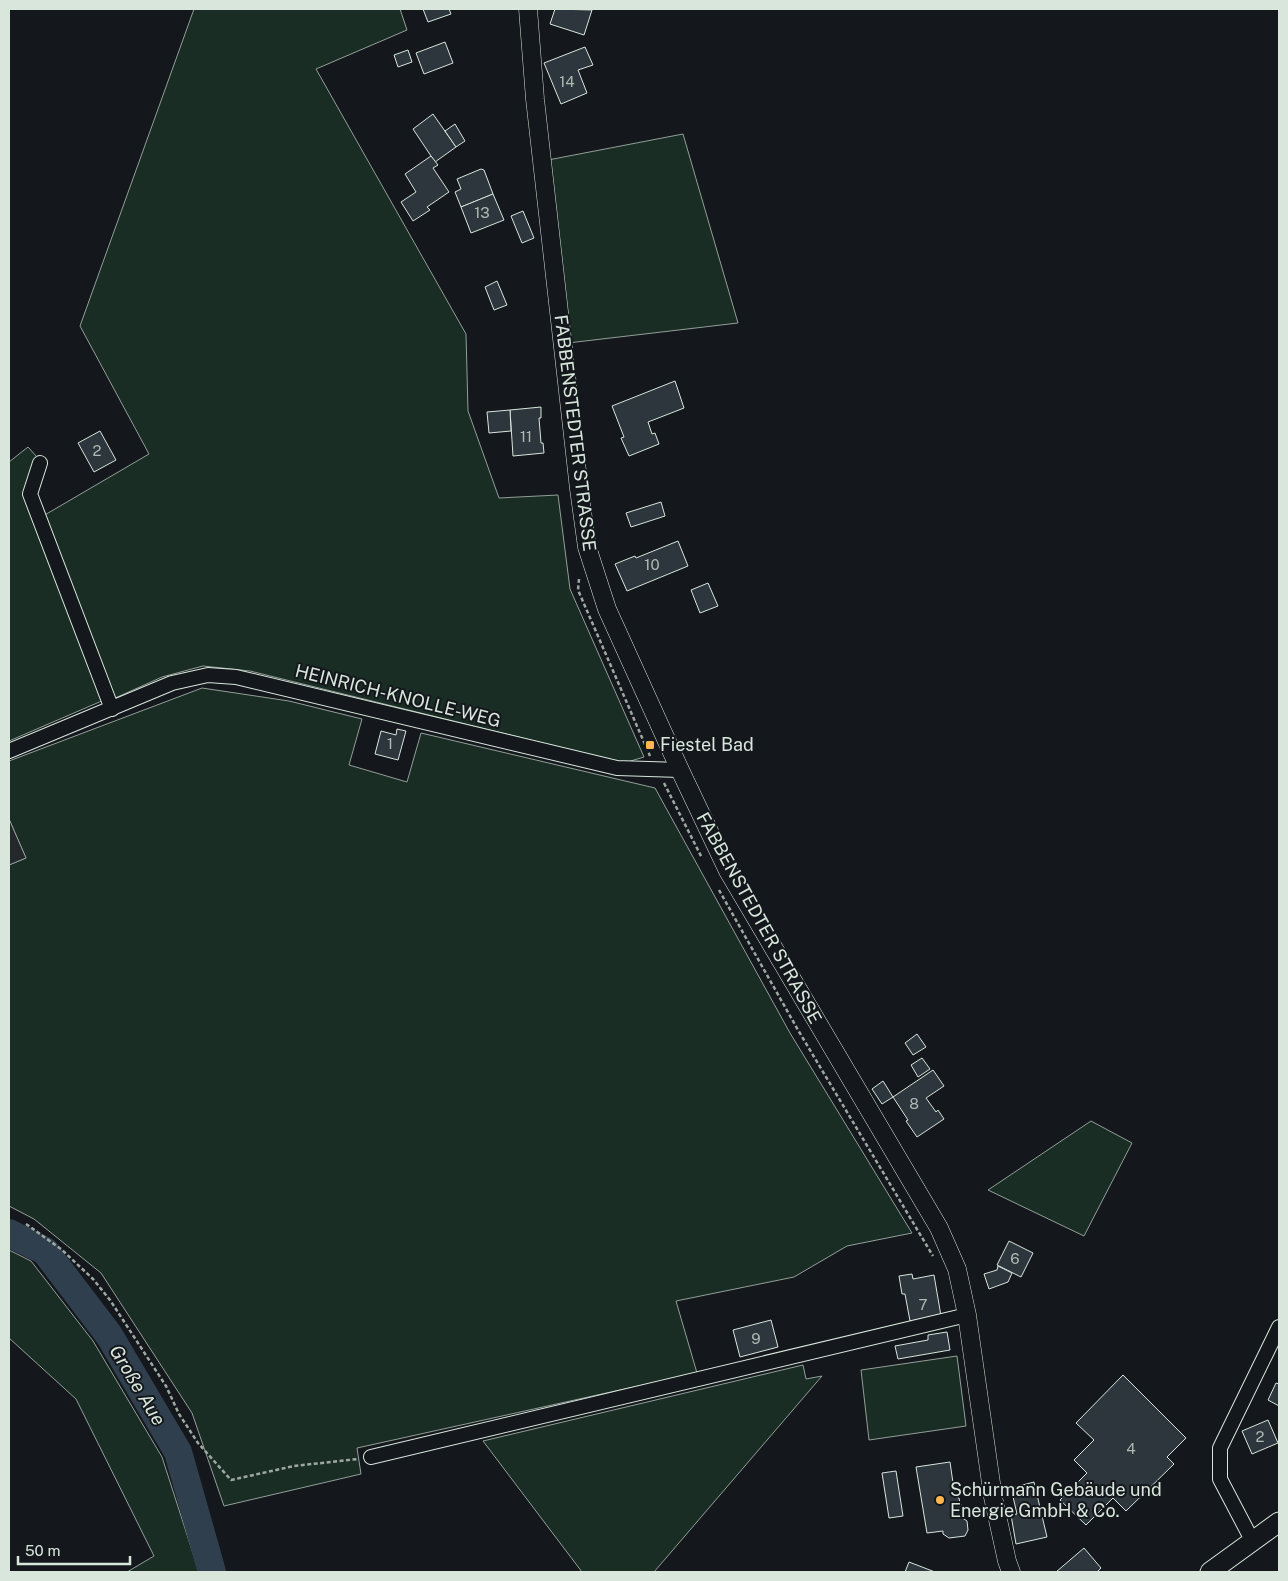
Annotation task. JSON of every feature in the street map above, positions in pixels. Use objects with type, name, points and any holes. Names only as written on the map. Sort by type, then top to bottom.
[{"type":"main road","points":[[1210,1572],[1279,1522]]},
{"type":"street","name":"FABBENSTEDTER STRASSE","points":[[528,9],[535,99],[587,547],[607,609],[728,871],[939,1228],[957,1269],[967,1315],[993,1496],[1011,1572]]},
{"type":"street","points":[[40,463],[30,494],[112,709]]},
{"type":"street","name":"HEINRICH-KNOLLE-WEG","points":[[9,751],[172,683],[208,675],[236,676],[618,768],[680,770]]},
{"type":"street","points":[[371,1457],[967,1315]]},
{"type":"street","points":[[1252,1540],[1220,1479],[1220,1448],[1279,1327]]},
{"type":"path","points":[[579,576],[578,590],[657,770],[706,864]]},
{"type":"path","points":[[719,890],[798,1030],[936,1262]]},
{"type":"path","points":[[26,1224],[61,1249],[110,1300],[166,1386],[179,1414],[198,1443],[232,1480],[294,1466],[371,1457]]},
{"type":"green space","points":[[194,9],[400,9],[407,30],[316,69],[466,334],[468,411],[499,498],[558,495],[570,589],[644,757],[624,763],[250,671],[203,666],[162,677],[113,699],[43,516],[149,454],[80,326]]},
{"type":"green space","points":[[683,134],[738,323],[568,343],[548,160]]},
{"type":"green space","points":[[28,447],[37,457],[27,492],[104,700],[9,741],[9,462]]},
{"type":"green space","points":[[202,688],[289,701],[362,719],[349,765],[407,782],[421,733],[655,788],[790,1033],[912,1233],[847,1246],[794,1277],[676,1301],[697,1373],[357,1448],[361,1474],[224,1506],[192,1413],[101,1273],[34,1219],[9,1206],[9,865],[26,858],[9,819],[9,761]]},
{"type":"green space","points":[[1091,1121],[1132,1143],[1084,1236],[988,1190]]},
{"type":"green space","points":[[9,1250],[31,1261],[93,1341],[162,1457],[199,1572],[127,1572],[154,1556],[76,1399],[9,1338]]},
{"type":"green space","points":[[957,1356],[966,1426],[869,1440],[861,1370]]},
{"type":"green space","points":[[803,1365],[806,1379],[822,1376],[654,1572],[582,1572],[483,1441]]},
{"type":"shaded area","points":[[9,819],[26,858],[9,865]]},
{"type":"building","points":[[423,9],[449,9],[451,14],[428,22]]},
{"type":"building","points":[[555,9],[592,10],[584,35],[550,24]]},
{"type":"building","points":[[445,42],[453,63],[424,74],[416,53]]},
{"type":"building","points":[[585,47],[593,65],[578,70],[587,93],[561,104],[544,63]]},
{"type":"building","points":[[408,50],[412,62],[398,67],[394,55]]},
{"type":"building","points":[[433,114],[456,147],[435,162],[413,129]]},
{"type":"building","points":[[455,124],[465,141],[456,147],[445,131]]},
{"type":"building","points":[[431,156],[438,165],[433,168],[449,192],[427,207],[430,210],[413,221],[401,202],[416,192],[405,174]]},
{"type":"building","points":[[481,169],[484,170],[493,194],[461,207],[455,192],[461,189],[457,179]]},
{"type":"building","points":[[493,194],[504,220],[471,233],[461,207]]},
{"type":"building","points":[[523,211],[534,238],[522,243],[511,216]]},
{"type":"building","points":[[497,281],[507,305],[494,310],[485,287]]},
{"type":"building","points":[[675,381],[684,408],[648,422],[652,434],[655,433],[659,444],[629,456],[621,438],[624,437],[612,406]]},
{"type":"building","points":[[541,407],[541,418],[539,418],[541,443],[543,443],[544,453],[513,456],[510,410]]},
{"type":"building","points":[[510,410],[511,431],[489,433],[487,412]]},
{"type":"building","points":[[100,431],[116,460],[94,472],[78,443]]},
{"type":"building","points":[[661,502],[665,516],[631,527],[626,513]]},
{"type":"building","points":[[678,541],[688,566],[627,591],[615,564],[635,556],[636,558]]},
{"type":"building","points":[[708,583],[718,606],[700,613],[691,590]]},
{"type":"building","points":[[397,729],[406,731],[398,760],[375,754],[381,731],[396,735]]},
{"type":"building","points":[[917,1034],[926,1047],[913,1055],[905,1043]]},
{"type":"building","points":[[922,1058],[930,1069],[918,1077],[911,1065]]},
{"type":"building","points":[[933,1070],[944,1086],[926,1098],[936,1112],[938,1110],[944,1119],[917,1137],[893,1097]]},
{"type":"building","points":[[883,1081],[893,1097],[882,1104],[872,1089]]},
{"type":"building","points":[[1009,1241],[1033,1253],[1021,1277],[997,1265]]},
{"type":"building","points":[[998,1266],[1012,1273],[1008,1282],[989,1289],[984,1274],[997,1270]]},
{"type":"building","points":[[912,1274],[913,1279],[934,1275],[941,1316],[910,1321],[905,1294],[902,1294],[899,1276]]},
{"type":"building","points":[[771,1320],[778,1347],[740,1357],[733,1330]]},
{"type":"building","points":[[947,1332],[950,1350],[898,1359],[895,1346],[928,1340],[928,1335]]},
{"type":"building","points":[[1123,1375],[1186,1438],[1167,1457],[1174,1464],[1126,1511],[1113,1498],[1086,1525],[1060,1500],[1087,1473],[1074,1460],[1094,1440],[1076,1423]]},
{"type":"building","points":[[1276,1383],[1279,1384],[1279,1406],[1268,1400]]},
{"type":"building","points":[[1268,1420],[1278,1443],[1252,1454],[1242,1431]]},
{"type":"building","name":"Schürmann Gebäude und Energie GmbH & Co.","points":[[950,1462],[955,1497],[959,1498],[962,1505],[964,1514],[961,1517],[967,1521],[968,1530],[965,1536],[949,1538],[943,1534],[943,1531],[927,1533],[916,1467]]},
{"type":"building","points":[[896,1471],[903,1516],[889,1518],[882,1473]]},
{"type":"building","points":[[1034,1482],[1047,1537],[1016,1544],[1011,1515],[1017,1514],[1011,1488]]},
{"type":"building","points":[[1084,1548],[1101,1568],[1097,1572],[1056,1572]]},
{"type":"building","points":[[909,1562],[935,1572],[905,1572]]},
{"type":"waterway","name":"Große Aue","points":[[9,1233],[45,1251],[109,1335],[178,1452],[212,1572]]},
{"type":"place","name":"Fiestel Bad","points":[[650,745]]},
{"type":"place","name":"Schürmann Gebäude und Energie GmbH & Co.","points":[[940,1500]]}]
